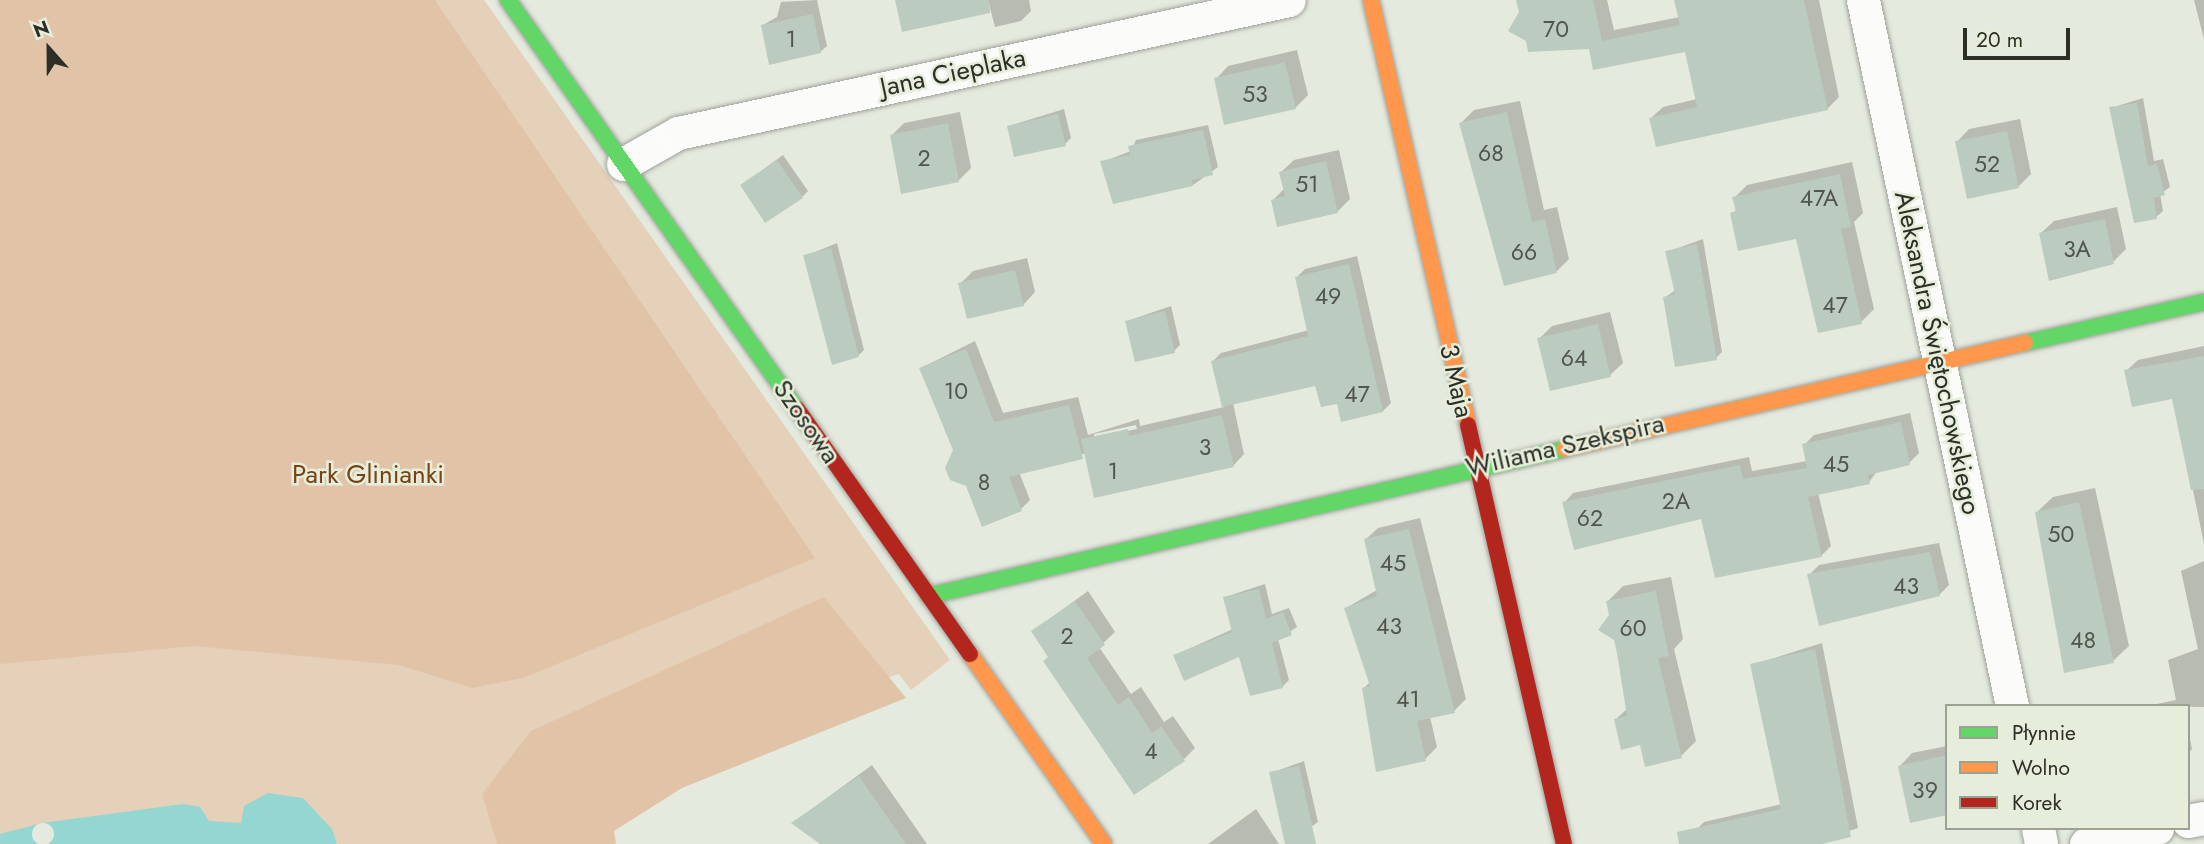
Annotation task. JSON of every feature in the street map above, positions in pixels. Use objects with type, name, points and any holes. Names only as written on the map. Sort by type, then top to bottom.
[{"type":"street","name":"Szosowa","points":[[508,0],[1104,844]]},
{"type":"street","name":"Jana Cieplaka","points":[[623,164],[678,133],[1289,0]]},
{"type":"street","name":"3 Maja","points":[[1371,0],[1475,466],[1564,844]]},
{"type":"street","name":"Aleksandra Świętochowskiego","points":[[1863,0],[2012,704]]},
{"type":"street","name":"Wiliama Szekspira","points":[[928,596],[1475,466],[2204,302]]},
{"type":"street","points":[[2086,844],[2148,830]]},
{"type":"green space","name":"Park Glinianki","points":[[0,0],[484,0],[950,660],[911,690],[899,674],[599,780],[609,844],[0,844]]},
{"type":"green space","name":"Park Glinianki","points":[[0,0],[435,0],[815,558],[523,678],[472,688],[399,665],[195,646],[0,664]]},
{"type":"green space","points":[[824,597],[906,698],[682,788],[614,831],[616,844],[497,844],[482,794],[531,731]]},
{"type":"water","points":[[268,793],[303,798],[332,829],[337,844],[0,844],[0,834],[42,823],[183,804],[200,807],[209,821],[241,823],[244,806]]},
{"type":"pier","points":[[43,823],[51,826],[54,834],[51,842],[43,845],[35,842],[32,834],[35,826]]},
{"type":"building","points":[[895,0],[989,0],[990,13],[902,32]]},
{"type":"building","points":[[1516,0],[1593,0],[1602,41],[1680,25],[1674,0],[1804,0],[1828,110],[1656,147],[1649,118],[1697,107],[1685,52],[1593,70],[1589,49],[1528,52],[1526,41],[1508,31],[1519,12]]},
{"type":"building","points":[[813,14],[821,53],[769,65],[761,25]]},
{"type":"building","points":[[1285,62],[1296,109],[1224,125],[1214,78]]},
{"type":"building","points":[[2137,103],[2148,166],[2157,164],[2165,195],[2154,198],[2157,219],[2134,223],[2109,107]]},
{"type":"building","points":[[1507,112],[1532,222],[1545,219],[1557,273],[1504,286],[1459,123]]},
{"type":"building","points":[[1058,114],[1066,146],[1014,157],[1007,126]]},
{"type":"building","points":[[948,123],[959,182],[901,194],[890,135]]},
{"type":"building","points":[[1203,130],[1213,175],[1192,180],[1193,186],[1113,204],[1100,161],[1130,155],[1128,146]]},
{"type":"building","points":[[2007,131],[2019,188],[1967,199],[1955,141]]},
{"type":"building","points":[[777,160],[803,198],[765,223],[740,185]]},
{"type":"building","points":[[1326,161],[1338,213],[1277,227],[1271,200],[1285,196],[1279,172]]},
{"type":"building","points":[[1840,174],[1851,227],[1841,229],[1862,324],[1818,333],[1796,239],[1738,251],[1730,213],[1736,211],[1732,197]]},
{"type":"building","points":[[2105,219],[2114,264],[2049,281],[2039,233]]},
{"type":"building","points":[[1697,244],[1717,360],[1675,367],[1663,297],[1675,294],[1665,251]]},
{"type":"building","points":[[831,248],[859,357],[832,365],[803,255]]},
{"type":"building","points":[[1349,264],[1383,412],[1341,422],[1337,404],[1321,407],[1315,386],[1222,407],[1211,361],[1308,336],[1295,277]]},
{"type":"building","points":[[1015,270],[1024,306],[967,319],[958,283]]},
{"type":"building","points":[[1165,311],[1175,353],[1135,362],[1125,321]]},
{"type":"building","points":[[1598,324],[1611,377],[1550,391],[1537,338]]},
{"type":"building","points":[[966,349],[994,422],[1069,405],[1083,459],[1009,477],[1022,511],[982,527],[966,486],[950,480],[945,468],[953,450],[919,368]]},
{"type":"building","points":[[2204,356],[2204,489],[2191,490],[2172,399],[2132,407],[2124,370]]},
{"type":"building","points":[[1222,415],[1234,467],[1094,498],[1081,439],[1128,429],[1129,436]]},
{"type":"building","points":[[1901,422],[1910,465],[1868,475],[1870,484],[1808,497],[1822,557],[1715,578],[1701,519],[1574,550],[1562,502],[1740,465],[1743,479],[1807,468],[1802,444]]},
{"type":"building","points":[[2079,502],[2114,663],[2064,673],[2035,512]]},
{"type":"building","points":[[1409,529],[1455,713],[1417,721],[1426,761],[1376,772],[1362,688],[1370,686],[1344,608],[1377,596],[1364,539]]},
{"type":"building","points":[[1930,552],[1940,596],[1819,626],[1807,574]]},
{"type":"building","points":[[1259,589],[1266,619],[1283,612],[1292,635],[1272,643],[1283,688],[1250,696],[1239,657],[1184,681],[1173,655],[1232,632],[1223,597]]},
{"type":"building","points":[[1656,591],[1669,656],[1658,658],[1682,758],[1645,767],[1640,745],[1621,750],[1614,719],[1627,716],[1617,653],[1614,640],[1598,630],[1609,615],[1606,601]]},
{"type":"building","points":[[1075,601],[1105,645],[1087,658],[1118,705],[1129,697],[1152,733],[1161,726],[1185,761],[1134,795],[1043,661],[1048,657],[1031,631]]},
{"type":"building","points":[[1815,649],[1851,837],[1822,844],[1679,844],[1677,832],[1781,809],[1750,664]]},
{"type":"building","points":[[1945,755],[1945,815],[1910,823],[1898,766]]},
{"type":"building","points":[[1299,766],[1316,844],[1285,844],[1269,772]]},
{"type":"building","points":[[859,776],[906,844],[820,844],[791,823]]},
{"type":"traffic: fast","points":[[508,0],[797,409]]},
{"type":"traffic: fast","points":[[2025,343],[2204,302]]},
{"type":"traffic: fast","points":[[928,596],[1565,449]]},
{"type":"traffic: slow","points":[[1371,0],[1468,425]]},
{"type":"traffic: slow","points":[[1565,449],[2025,343]]},
{"type":"traffic: slow","points":[[970,654],[1104,844]]},
{"type":"traffic: jam","points":[[797,409],[970,654]]},
{"type":"traffic: jam","points":[[1468,425],[1564,844]]}]
